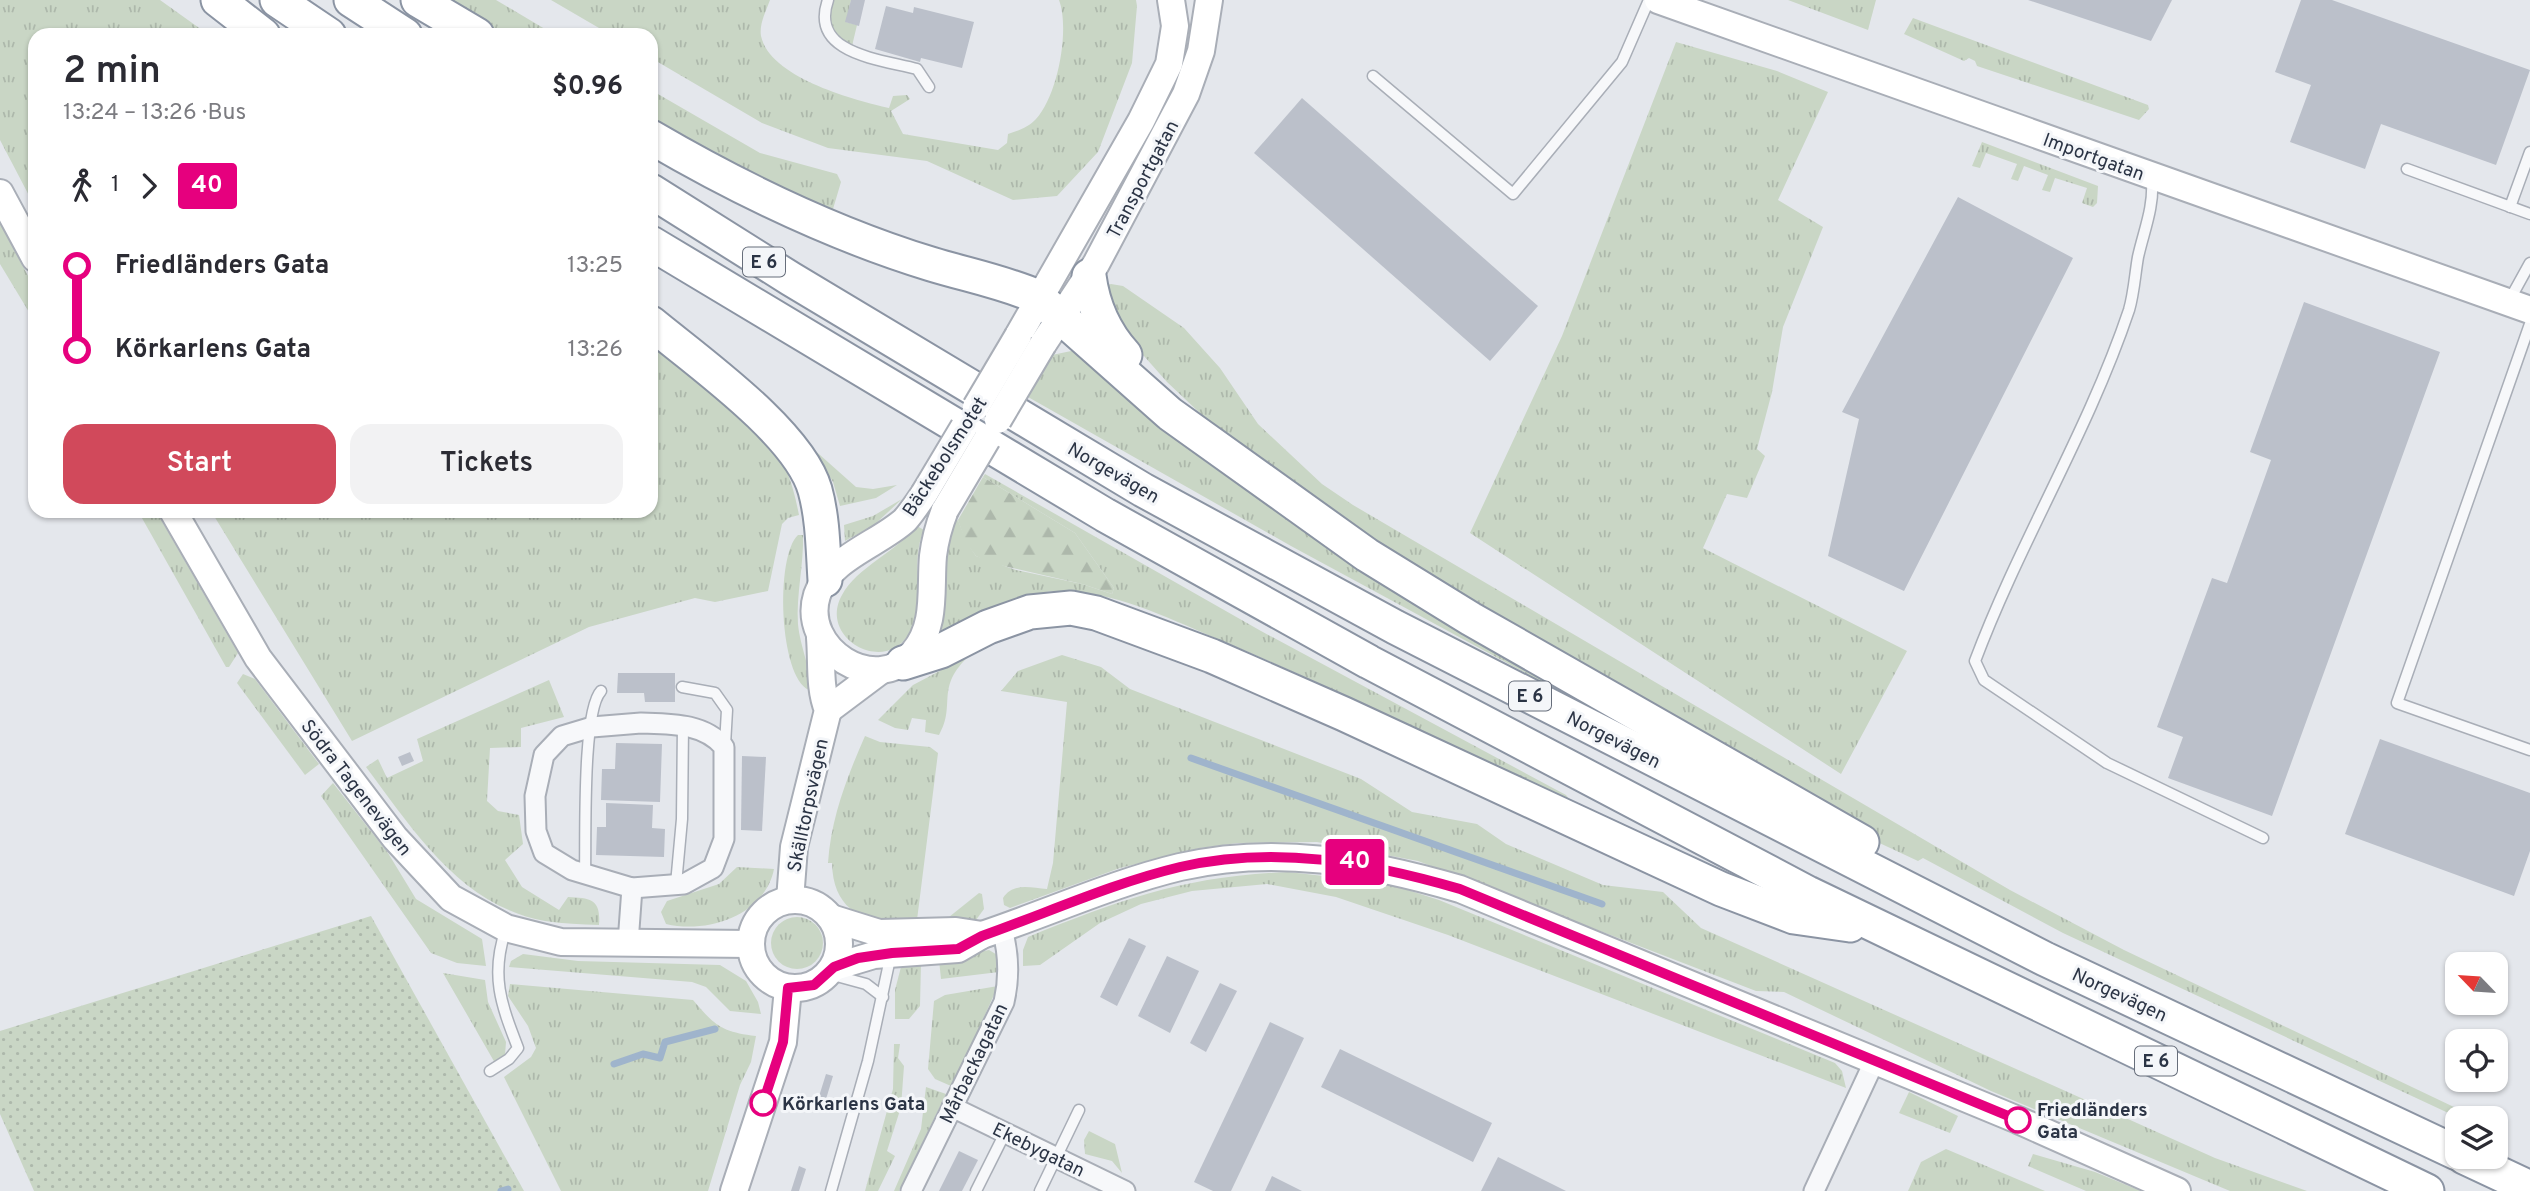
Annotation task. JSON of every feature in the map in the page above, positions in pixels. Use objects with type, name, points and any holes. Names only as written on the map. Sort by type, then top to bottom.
[{"type":"highway","points":[[218,0],[254,28]]},
{"type":"highway","points":[[277,0],[319,28]]},
{"type":"highway","points":[[351,0],[394,28]]},
{"type":"highway","points":[[418,0],[465,28]]},
{"type":"highway","points":[[658,141],[703,167],[802,215],[931,264],[1014,286],[1050,306],[1170,414],[1346,541],[1448,605],[1933,882],[2045,959]]},
{"type":"highway","name":"Norgevägen","points":[[658,195],[791,279],[1143,490],[1395,627],[2045,959],[2445,1147]]},
{"type":"highway","name":"E 6","points":[[658,247],[1105,515],[1369,662],[1808,893],[2427,1191]]},
{"type":"highway","points":[[1089,276],[1098,313],[1115,344],[1200,436]]},
{"type":"highway","points":[[658,329],[737,395],[800,458],[814,488],[825,580]]},
{"type":"highway","points":[[892,667],[941,651],[988,627],[1030,612],[1071,608],[1096,613],[1212,656],[1721,889],[1794,916],[1885,930]]},
{"type":"highway","points":[[2490,1169],[2530,1188]]},
{"type":"street","name":"Transportgatan","points":[[1030,340],[1050,306],[1168,64],[1175,26],[1171,0]]},
{"type":"street","name":"Transportgatan","points":[[1050,306],[1089,276],[1186,94],[1201,51],[1209,0]]},
{"type":"street","points":[[1201,51],[1212,32],[1223,0]]},
{"type":"street","name":"Importgatan","points":[[1658,0],[2519,306]]},
{"type":"street","points":[[0,192],[28,245]]},
{"type":"street","name":"Bäckebolsmotet","points":[[825,580],[846,560],[935,502],[1030,340]]},
{"type":"street","name":"Bäckebolsmotet","points":[[892,667],[914,652],[928,625],[937,530],[935,502]]},
{"type":"street","name":"Södra Tagenevägen","points":[[177,518],[258,658],[395,838],[451,898],[506,928],[561,942],[751,944]]},
{"type":"street","points":[[825,580],[817,594],[815,611],[820,638],[834,654],[848,663],[892,667]]},
{"type":"street","name":"Skälltorpsvägen","points":[[790,900],[794,848],[828,710],[821,694],[820,638]]},
{"type":"street","points":[[828,710],[892,667]]},
{"type":"street","points":[[641,723],[683,724],[715,735],[724,747],[724,839],[713,869],[684,884],[632,888],[585,874],[544,853],[536,831],[535,796],[544,755],[562,736],[592,727],[641,723]]},
{"type":"street","points":[[751,944],[754,960],[761,973],[774,983],[788,988],[806,988],[831,970],[894,944],[956,931],[992,932],[1181,867],[1268,856],[1343,860],[1393,870],[1460,889],[1875,1060],[2177,1191]]},
{"type":"street","points":[[628,943],[632,888]]},
{"type":"street","name":"Skälltorpsvägen","points":[[751,944],[754,929],[762,915],[775,905],[790,900],[813,903],[831,918],[879,933],[894,944]]},
{"type":"street","points":[[831,918],[840,942],[831,970]]},
{"type":"street","name":"Mårbackagatan","points":[[911,1191],[1004,1002],[1009,979],[1007,946],[992,932]]},
{"type":"street","points":[[734,1191],[783,1042],[788,988]]},
{"type":"street","points":[[1814,1191],[1875,1060]]},
{"type":"street","name":"Ekebygatan","points":[[952,1107],[1125,1191]]},
{"type":"lane","points":[[828,0],[824,23],[827,35],[835,43],[848,50],[917,69],[929,87]]},
{"type":"lane","points":[[1373,76],[1513,194],[1622,62],[1649,0]]},
{"type":"lane","points":[[2510,206],[2530,152]]},
{"type":"lane","points":[[2407,169],[2530,214]]},
{"type":"lane","points":[[2152,177],[2154,202],[2139,254],[2130,307],[2089,415],[1989,622],[1975,661],[1984,680],[2107,764],[2263,838]]},
{"type":"lane","points":[[2519,306],[2530,263]]},
{"type":"lane","points":[[2530,324],[2398,703],[2530,750]]},
{"type":"lane","points":[[681,687],[715,693],[727,710],[724,747]]},
{"type":"lane","points":[[585,874],[586,764],[595,697],[601,691]]},
{"type":"lane","points":[[676,884],[682,819],[683,724]]},
{"type":"lane","points":[[490,1070],[509,1059],[518,1048],[499,993],[496,974],[506,928]]},
{"type":"lane","points":[[831,1191],[883,997],[894,944]]},
{"type":"lane","points":[[831,970],[866,984],[883,997]]},
{"type":"lane","points":[[1040,1191],[1079,1110]]},
{"type":"lane","points":[[976,1191],[1004,1133]]},
{"type":"green space","points":[[0,0],[160,0],[199,28],[28,28],[28,194],[0,140]]},
{"type":"green space","points":[[437,0],[496,0],[543,28],[487,28]]},
{"type":"green space","points":[[551,0],[770,0],[762,22],[761,36],[768,51],[796,75],[836,93],[889,108],[893,96],[907,95],[910,99],[891,111],[903,134],[998,150],[1007,143],[1008,134],[1036,119],[1050,94],[1056,78],[1062,44],[1062,12],[1059,0],[1136,0],[1137,6],[1132,63],[1098,152],[1057,196],[1013,200],[927,161],[828,148],[762,123],[658,62],[658,28],[599,28]]},
{"type":"green space","points":[[833,0],[851,0],[846,22],[857,25],[852,46],[836,39],[827,17]]},
{"type":"green space","points":[[1788,0],[1876,0],[1868,30]]},
{"type":"green space","points":[[1913,18],[2148,105],[2149,109],[2139,120],[1977,66],[1975,61],[1969,58],[1964,61],[1904,34]]},
{"type":"green space","points":[[1676,42],[1777,71],[1828,92],[1778,200],[1823,227],[1783,327],[1772,392],[1757,449],[1765,456],[1747,498],[1727,494],[1703,548],[1907,651],[1841,774],[1470,533],[1562,336]]},
{"type":"green space","points":[[658,94],[760,153],[837,174],[841,182],[833,209],[781,194],[658,127]]},
{"type":"green space","points":[[1982,142],[2098,186],[2097,203],[2093,207],[2082,203],[2087,188],[2055,178],[2050,192],[2042,190],[2048,175],[2024,166],[2018,181],[2011,179],[2017,164],[1986,153],[1980,168],[1972,166]]},
{"type":"green space","points":[[0,223],[28,276],[28,310],[0,264]]},
{"type":"green space","points":[[1104,286],[1123,286],[1184,328],[1220,368],[1258,424],[1322,484],[1353,505],[2010,890],[2124,950],[2452,1106],[2445,1106],[2445,1111],[2063,933],[1923,858],[1918,861],[1873,840],[1537,642],[1492,611],[1370,543],[1220,432],[1167,382],[1113,321]]},
{"type":"green space","points":[[658,345],[743,418],[785,468],[799,515],[788,518],[782,524],[768,591],[715,602],[695,598],[589,627],[352,741],[215,518],[658,518]]},
{"type":"green space","points":[[1076,350],[1207,463],[1346,556],[1616,718],[1614,721],[1291,546],[1028,397],[1052,355]]},
{"type":"green space","points":[[811,447],[856,487],[873,489],[897,485],[876,498],[840,506],[833,482]]},
{"type":"green space","points":[[985,474],[1261,631],[1569,799],[1566,801],[1258,656],[1120,600],[1081,592],[1046,592],[1015,600],[942,632],[944,568],[948,539],[954,522],[958,520],[967,543],[976,556],[1016,570],[1082,584],[1112,594],[1114,588],[1075,533],[983,477]]},
{"type":"green space","points":[[983,477],[1075,533],[1114,588],[1112,594],[1082,584],[991,563],[976,556],[966,543],[958,520]]},
{"type":"green space","points":[[902,499],[873,526],[845,541],[844,525],[873,516]]},
{"type":"green space","points":[[142,518],[160,518],[238,653],[229,667],[226,667]]},
{"type":"green space","points":[[917,526],[924,530],[918,556],[916,610],[908,635],[897,646],[884,652],[857,646],[846,637],[839,625],[837,610],[842,595],[857,576],[899,544]]},
{"type":"green space","points":[[798,535],[803,535],[798,624],[809,690],[799,680],[791,663],[784,616],[786,566],[791,547]]},
{"type":"green space","points":[[970,655],[959,667],[949,687],[944,724],[939,735],[925,732],[926,720],[912,718],[908,730],[895,728],[878,720],[913,685]]},
{"type":"green space","points":[[1062,655],[1101,667],[1130,689],[1361,779],[1412,812],[1477,824],[1506,844],[1603,885],[1663,892],[1701,928],[2215,1158],[2307,1191],[2230,1191],[1991,1091],[1784,992],[1756,991],[1418,861],[1317,842],[1238,843],[1200,848],[1120,868],[1010,908],[1004,905],[1003,898],[1012,890],[1023,887],[1047,889],[1053,863],[1067,702],[1001,691],[1018,671]]},
{"type":"green space","points":[[243,674],[255,679],[319,764],[305,775],[237,683]]},
{"type":"green space","points":[[549,680],[564,717],[521,728],[521,747],[490,748],[487,801],[498,811],[519,815],[523,844],[505,860],[522,887],[559,910],[568,897],[589,900],[598,910],[599,925],[545,921],[515,913],[488,900],[464,883],[442,862],[402,816],[366,767],[378,759],[387,778],[423,761],[417,739]]},
{"type":"green space","points":[[865,736],[880,742],[930,747],[938,753],[917,920],[884,921],[858,914],[847,906],[839,895],[832,863],[828,863],[841,798]]},
{"type":"green space","points":[[333,783],[388,853],[416,899],[482,939],[486,966],[457,963],[431,953],[321,796]]},
{"type":"green space","points":[[737,867],[774,869],[768,885],[747,909],[716,923],[699,926],[666,924],[661,912],[667,901],[719,884]]},
{"type":"green space","points":[[1288,872],[1386,883],[1439,900],[1835,1063],[1842,1071],[1846,1088],[1448,935],[1336,897],[1267,884],[1192,891],[1141,904],[1100,923],[1040,965],[1023,966],[1023,950],[1028,937],[1094,911],[1186,884],[1251,874]]},
{"type":"green space","points":[[979,893],[982,894],[984,909],[976,920],[944,921]]},
{"type":"green space","points":[[371,916],[524,1191],[34,1191],[0,1114],[0,1031]]},
{"type":"green space","points":[[797,917],[816,924],[823,943],[816,962],[797,969],[778,962],[771,943],[778,924]]},
{"type":"green space","points":[[989,950],[999,956],[999,972],[941,979],[939,960]]},
{"type":"green space","points":[[523,954],[578,961],[720,965],[746,981],[758,1002],[761,1014],[730,1011],[706,987],[692,982],[509,967],[511,961]]},
{"type":"green space","points":[[921,963],[920,1006],[909,1019],[895,1019],[895,990],[901,967]]},
{"type":"green space","points":[[443,973],[485,980],[488,1002],[506,1042],[505,1055],[495,1063]]},
{"type":"green space","points":[[510,984],[693,1000],[707,1016],[727,1030],[756,1036],[751,1062],[740,1085],[708,1191],[561,1191],[504,1077],[531,1057],[536,1048],[528,1026],[508,996]]},
{"type":"green space","points":[[998,986],[951,1086],[935,1079],[928,1069],[934,1001],[945,995]]},
{"type":"green space","points":[[894,1044],[900,1044],[898,1058],[904,1066],[901,1107],[887,1151],[895,1156],[878,1191],[865,1191],[893,1089]]},
{"type":"green space","points":[[926,1087],[946,1094],[899,1191],[894,1191],[921,1129]]},
{"type":"green space","points":[[1909,1092],[1958,1116],[1950,1133],[1899,1113]]},
{"type":"green space","points":[[1089,1131],[1115,1144],[1122,1173],[1112,1161],[1085,1154],[1084,1140]]},
{"type":"green space","points":[[1946,1149],[2045,1191],[1908,1191],[1921,1162]]},
{"type":"green space","points":[[2033,1154],[2095,1172],[2141,1191],[2086,1191],[2028,1166]]},
{"type":"building","points":[[851,0],[865,0],[859,26],[845,22]]},
{"type":"building","points":[[2028,0],[2172,0],[2151,41]]},
{"type":"building","points":[[2301,0],[2332,0],[2530,70],[2496,165],[2381,124],[2365,169],[2290,142],[2311,85],[2275,72]]},
{"type":"building","points":[[886,6],[913,13],[914,7],[974,22],[962,68],[921,58],[920,62],[875,49]]},
{"type":"building","points":[[1302,98],[1538,306],[1490,361],[1254,153]]},
{"type":"building","points":[[1958,197],[2073,258],[1904,591],[1828,556],[1859,419],[1842,412]]},
{"type":"building","points":[[2304,302],[2440,352],[2272,816],[2168,778],[2183,737],[2157,727],[2212,578],[2227,583],[2271,460],[2250,452]]},
{"type":"building","points":[[618,673],[675,673],[675,702],[645,702],[644,693],[617,693]]},
{"type":"building","points":[[2380,739],[2530,793],[2530,851],[2514,896],[2345,834]]},
{"type":"building","points":[[616,743],[662,744],[660,802],[601,800],[602,769],[615,769]]},
{"type":"building","points":[[410,752],[414,761],[402,766],[398,757]]},
{"type":"building","points":[[742,756],[766,757],[762,831],[741,830]]},
{"type":"building","points":[[606,803],[653,805],[652,828],[665,829],[664,857],[596,855],[597,827],[606,827]]},
{"type":"building","points":[[1129,938],[1146,946],[1117,1006],[1100,997]]},
{"type":"building","points":[[1167,956],[1199,971],[1170,1033],[1138,1016]]},
{"type":"building","points":[[1220,983],[1237,991],[1206,1052],[1190,1043]]},
{"type":"building","points":[[1270,1022],[1304,1038],[1231,1191],[1213,1191],[1194,1182]]},
{"type":"building","points":[[1340,1049],[1492,1123],[1473,1162],[1321,1087]]},
{"type":"building","points":[[826,1074],[833,1076],[823,1109],[816,1106]]},
{"type":"building","points":[[959,1151],[978,1160],[962,1191],[939,1191]]},
{"type":"building","points":[[1498,1157],[1566,1191],[1481,1191]]},
{"type":"building","points":[[799,1166],[806,1169],[799,1191],[791,1191]]},
{"type":"building","points":[[1272,1176],[1302,1191],[1265,1191]]},
{"type":"waterway","points":[[1191,758],[1602,904]]},
{"type":"waterway","points":[[614,1064],[643,1054],[660,1058],[665,1042],[715,1029]]},
{"type":"waterway","points":[[501,1191],[508,1189]]},
{"type":"bus line","name":"40","points":[[763,1103],[783,1042],[788,988],[814,985],[834,967],[874,954],[958,949],[982,936],[1078,900],[1181,867],[1268,856],[1343,860],[1393,870],[1460,889],[2018,1120]]},
{"type":"place","name":"Körkarlens Gata","points":[[763,1103]]},
{"type":"place","name":"Friedländers Gata","points":[[2018,1120]]}]
